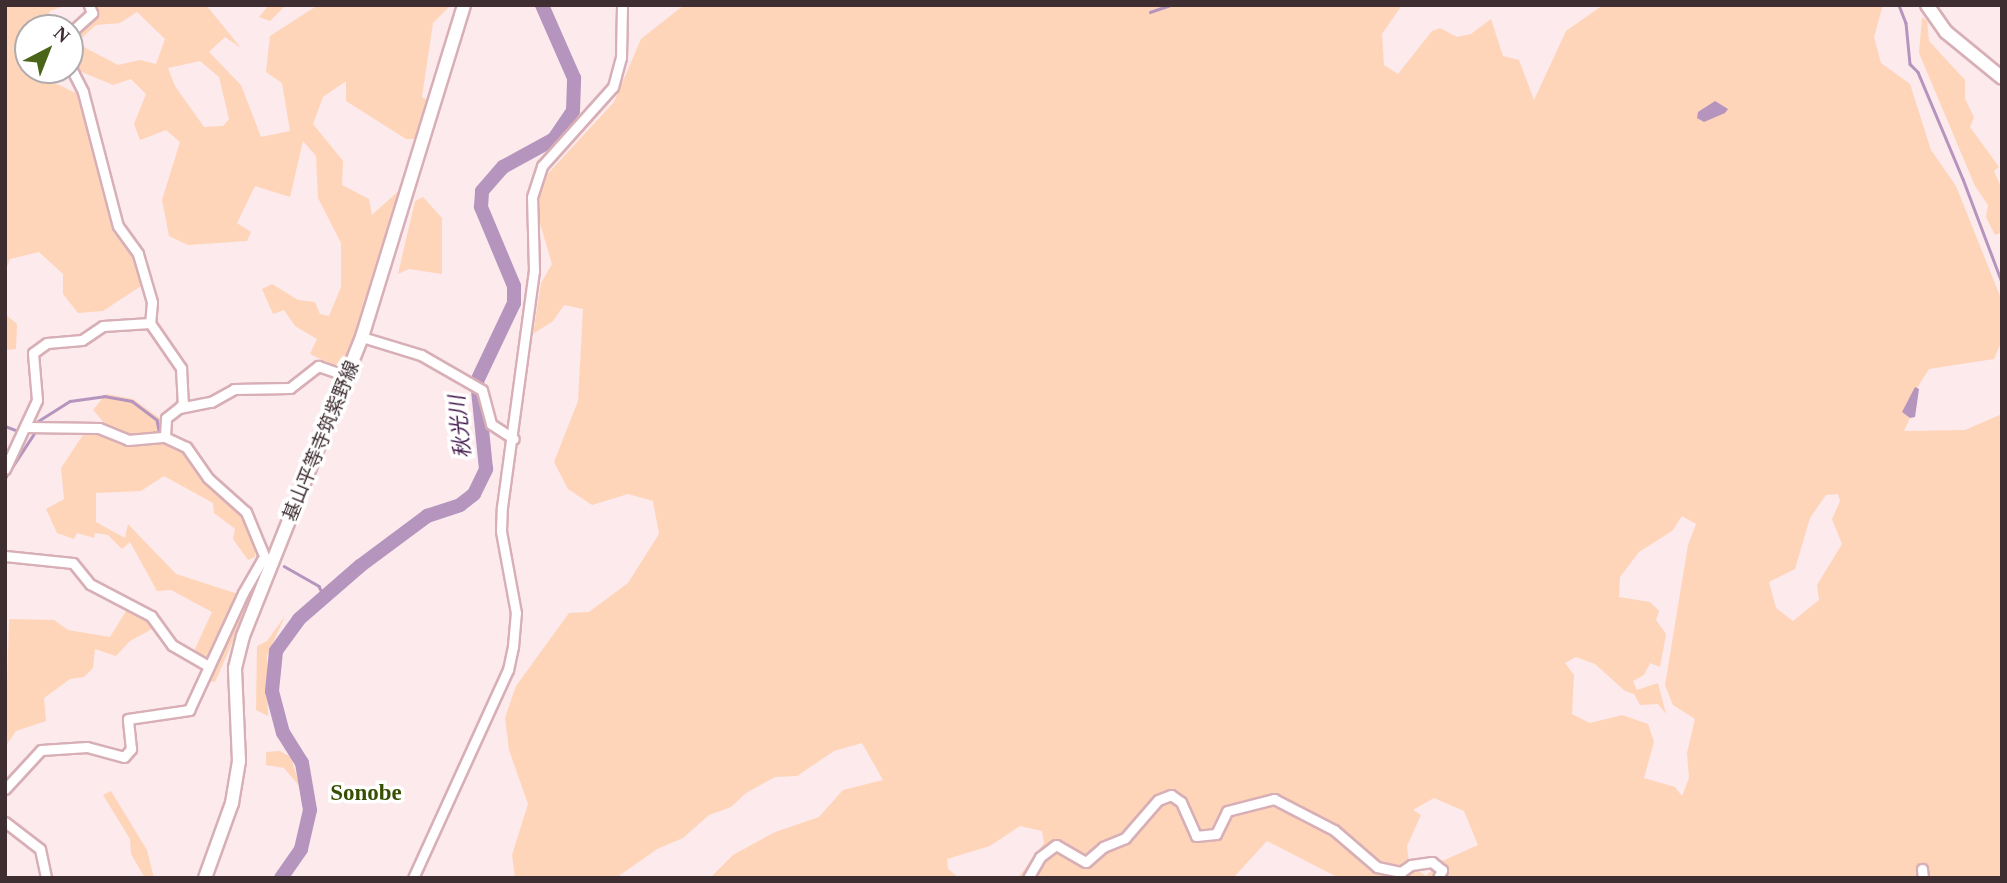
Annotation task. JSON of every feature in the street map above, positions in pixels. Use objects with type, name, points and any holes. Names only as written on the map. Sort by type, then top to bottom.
[{"type":"main road","name":"基山平等寺筑紫野線","points":[[205,878],[233,803],[239,761],[235,668],[269,559],[362,337],[464,5]]},
{"type":"main road","points":[[1927,5],[1946,32],[2002,78]]},
{"type":"street","points":[[84,20],[92,13],[89,5]]},
{"type":"street","points":[[413,878],[508,670],[513,646],[514,597],[501,531],[534,271],[532,197],[537,177],[550,156],[613,87],[621,58],[622,5]]},
{"type":"street","points":[[79,84],[118,226],[142,266],[152,302],[150,323],[181,368],[183,403],[166,418],[165,437]]},
{"type":"street","points":[[5,469],[26,427],[38,394],[30,358],[33,353],[47,343],[82,340],[103,326],[150,323]]},
{"type":"street","points":[[362,337],[421,355],[482,390],[491,424],[514,439]]},
{"type":"street","points":[[180,408],[211,402],[234,389],[290,388],[318,366],[347,376]]},
{"type":"street","points":[[5,789],[49,747],[98,748],[117,757],[129,754],[128,719],[189,710],[206,665],[269,559],[246,512],[208,478],[186,447],[165,437],[128,440],[99,428],[26,427]]},
{"type":"street","points":[[5,556],[73,563],[90,584],[151,617],[172,645],[206,665]]},
{"type":"street","points":[[1028,878],[1040,857],[1056,845],[1086,862],[1103,847],[1125,838],[1158,800],[1171,795],[1181,802],[1196,836],[1216,834],[1227,811],[1274,799],[1334,830],[1377,867],[1401,872],[1411,865],[1432,862],[1442,870],[1438,878]]},
{"type":"street","points":[[5,822],[40,849],[46,878]]},
{"type":"shaded area","points":[[5,5],[67,5],[49,14],[14,14],[14,84],[57,84],[78,94],[113,232],[134,259],[144,284],[103,311],[78,313],[63,294],[63,274],[39,252],[10,259],[5,272]]},
{"type":"shaded area","points":[[76,5],[206,5],[241,48],[225,37],[209,52],[241,85],[261,137],[290,131],[282,83],[266,72],[270,36],[318,5],[451,5],[433,23],[422,97],[430,102],[418,139],[406,139],[346,101],[346,81],[323,97],[313,124],[343,161],[342,185],[369,199],[372,215],[404,186],[344,370],[310,354],[317,339],[295,326],[284,310],[273,314],[262,289],[272,284],[298,300],[315,302],[320,314],[329,316],[341,287],[341,243],[318,198],[316,156],[303,141],[290,197],[255,186],[237,223],[251,232],[247,241],[188,245],[169,236],[162,200],[180,142],[166,130],[140,140],[134,124],[146,94],[131,79],[113,85],[84,73],[84,47],[118,65],[140,60],[156,64],[165,39],[137,12],[120,23],[96,25],[84,36],[84,18],[87,16],[87,8]],"holes":[[[200,61],[219,77],[229,119],[223,126],[204,127],[175,86],[168,68]]]},
{"type":"shaded area","points":[[269,5],[286,5],[270,21],[259,17]]},
{"type":"shaded area","points":[[684,5],[1402,5],[1382,34],[1384,65],[1398,74],[1432,31],[1440,28],[1457,37],[1471,34],[1491,19],[1503,56],[1519,60],[1534,100],[1566,31],[1603,5],[1883,5],[1874,37],[1881,63],[1910,84],[1931,150],[1956,186],[2002,301],[2002,340],[1994,359],[1929,369],[1902,412],[1910,418],[1904,431],[1965,430],[2002,414],[2002,878],[1339,878],[1267,841],[1233,878],[1018,878],[1044,843],[1042,831],[1020,826],[990,846],[947,859],[948,869],[959,878],[710,878],[733,855],[775,832],[819,817],[843,790],[883,780],[862,743],[834,751],[797,776],[775,777],[746,793],[731,807],[709,815],[683,838],[657,849],[616,878],[515,878],[512,855],[528,804],[509,750],[505,718],[516,686],[569,613],[589,612],[628,583],[659,534],[653,501],[628,494],[592,505],[568,489],[554,462],[578,401],[583,309],[564,305],[553,321],[533,334],[541,283],[552,264],[538,217],[541,181],[614,102],[641,39]],"holes":[[[1838,494],[1840,501],[1832,519],[1842,544],[1817,585],[1819,600],[1793,621],[1776,608],[1769,582],[1795,569],[1810,518],[1826,495]],[[1682,516],[1696,524],[1688,545],[1665,685],[1673,705],[1695,719],[1687,753],[1689,778],[1682,796],[1675,787],[1644,778],[1654,742],[1648,724],[1622,715],[1590,723],[1572,714],[1574,675],[1565,663],[1576,657],[1595,664],[1625,691],[1634,694],[1640,705],[1658,704],[1666,714],[1658,683],[1637,690],[1633,681],[1644,675],[1650,663],[1660,667],[1666,634],[1656,620],[1659,611],[1650,602],[1619,597],[1620,577],[1639,552],[1672,531]],[[1434,798],[1464,811],[1478,845],[1440,862],[1426,876],[1409,864],[1407,846],[1421,815],[1413,810]]]},
{"type":"shaded area","points":[[1922,17],[1927,21],[1929,41],[1965,80],[1965,99],[1974,117],[1970,127],[1999,167],[1994,171],[2002,189],[2002,232],[1995,235],[1986,217],[1988,205],[1975,186],[1919,53]]},
{"type":"shaded area","points":[[1715,101],[1728,109],[1725,113],[1704,122],[1697,118],[1698,112]]},
{"type":"shaded area","points":[[423,197],[442,218],[442,274],[409,269],[398,274],[415,201]]},
{"type":"shaded area","points":[[5,314],[17,324],[16,349],[5,350]]},
{"type":"shaded area","points":[[1915,387],[1919,389],[1915,417],[1910,418],[1902,412]]},
{"type":"shaded area","points":[[106,394],[133,399],[161,419],[161,442],[183,452],[203,482],[243,518],[256,543],[255,557],[248,560],[233,539],[235,529],[214,513],[213,503],[164,476],[141,491],[96,493],[96,522],[125,538],[128,524],[176,574],[238,594],[247,609],[215,682],[207,681],[211,658],[194,651],[212,612],[171,590],[157,591],[130,542],[122,549],[108,535],[95,533],[94,538],[77,533],[74,539],[57,533],[46,509],[64,499],[61,468],[83,435],[107,426],[93,410]]},
{"type":"shaded area","points":[[128,608],[146,616],[154,628],[130,641],[116,656],[95,649],[93,668],[84,677],[70,679],[44,698],[46,721],[16,731],[5,747],[9,619],[54,620],[68,630],[110,637]]},
{"type":"shaded area","points":[[285,616],[267,656],[268,716],[256,710],[257,646],[267,641]]},
{"type":"shaded area","points":[[280,751],[291,757],[300,787],[284,768],[266,765],[266,752]]},
{"type":"shaded area","points":[[111,791],[147,850],[154,878],[145,878],[131,854],[130,839],[103,795]]},
{"type":"waterway","name":"秋光川","points":[[281,878],[301,849],[310,810],[302,763],[283,733],[272,691],[276,651],[299,619],[360,566],[427,516],[460,505],[474,494],[486,469],[477,381],[514,303],[514,286],[481,207],[482,191],[503,167],[554,139],[573,111],[574,78],[542,5]]},
{"type":"waterway","points":[[1150,12],[1170,5]]},
{"type":"waterway","points":[[1899,5],[1906,23],[1910,64],[1918,72],[2002,282]]},
{"type":"waterway","points":[[35,423],[70,401],[104,396],[132,401],[157,420],[159,430]]},
{"type":"waterway","points":[[5,426],[18,431]]},
{"type":"waterway","points":[[5,478],[35,432]]},
{"type":"waterway","points":[[170,444],[186,453]]},
{"type":"waterway","points":[[195,467],[244,517]]},
{"type":"waterway","points":[[284,566],[319,586],[325,599]]},
{"type":"district","name":"Sonobe","points":[[366,793]]}]
